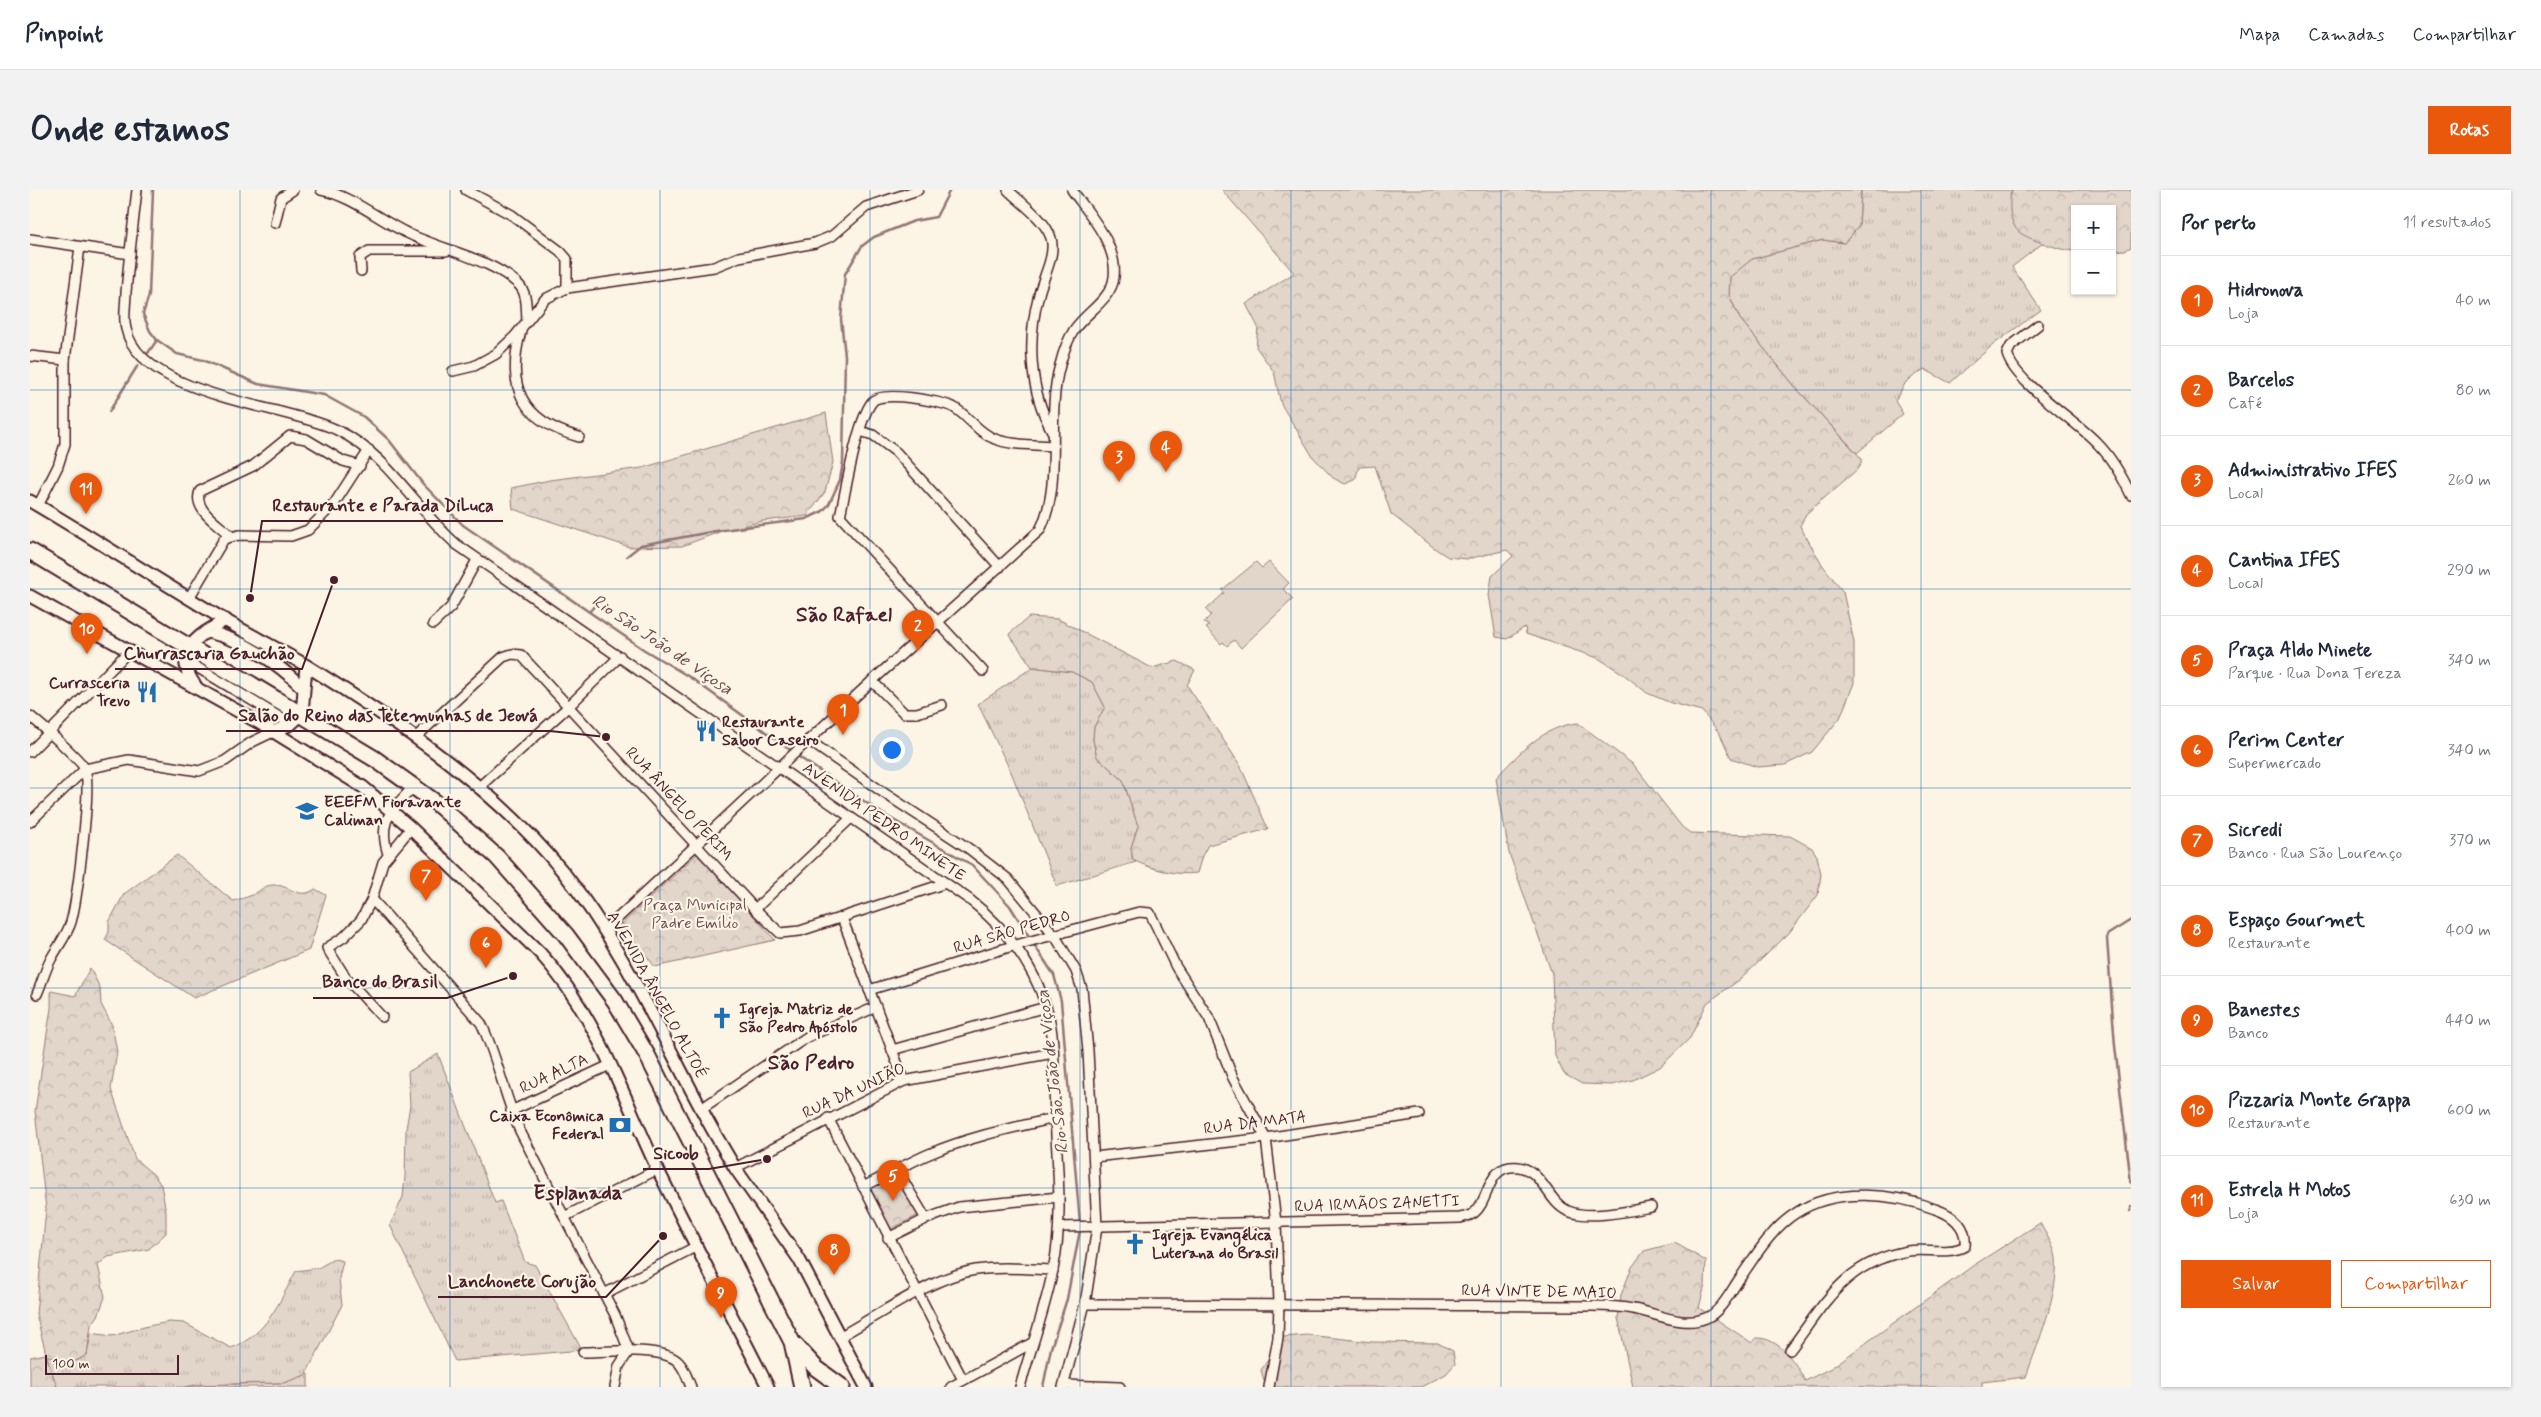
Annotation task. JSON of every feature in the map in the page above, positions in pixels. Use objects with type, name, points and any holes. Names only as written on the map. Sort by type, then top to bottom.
[{"type":"highway","points":[[30,551],[187,653],[296,719],[375,759],[414,786],[461,824],[521,882],[566,934],[615,1001],[647,1055],[792,1342],[802,1387]]},
{"type":"highway","points":[[792,1342],[816,1368],[842,1387]]},
{"type":"street","name":"AVENIDA PEDRO MINETE","points":[[137,190],[125,329],[130,343],[148,363],[177,380],[209,392],[249,405],[323,424],[369,450],[399,479],[440,530],[478,560],[620,656],[946,884],[986,913],[1016,945],[1035,980],[1046,1007],[1053,1053],[1059,1197],[1059,1228],[1053,1270],[1020,1387]]},
{"type":"street","points":[[275,223],[282,198],[293,190]]},
{"type":"street","points":[[321,190],[350,201],[408,234],[500,272],[520,286],[525,298],[525,323],[517,347],[514,370],[522,395],[530,410],[544,424],[578,437]]},
{"type":"street","points":[[466,190],[512,215],[560,251],[567,259],[568,288]]},
{"type":"street","points":[[453,371],[465,370],[485,361],[507,345],[544,299],[568,288],[714,267],[739,258],[815,243],[832,236],[866,207],[918,190]]},
{"type":"street","points":[[1008,190],[1043,225],[1051,240],[1051,255],[1037,302],[1031,340],[1038,397],[1042,414],[1052,432]]},
{"type":"street","points":[[605,930],[872,681],[1040,530],[1047,517],[1055,387],[1065,347],[1074,330],[1108,293],[1114,276],[1114,266],[1106,241],[1072,190]]},
{"type":"street","points":[[30,239],[130,254]]},
{"type":"street","points":[[34,504],[58,466],[65,444],[65,360],[80,247]]},
{"type":"street","points":[[362,271],[360,257],[369,251],[453,251]]},
{"type":"street","points":[[2038,325],[2011,346],[2007,354],[2009,361],[2030,385],[2097,442],[2114,464],[2131,495]]},
{"type":"street","points":[[30,356],[65,360]]},
{"type":"street","points":[[983,671],[840,516],[860,431],[872,402],[878,396],[889,396],[952,407],[970,419],[983,433],[996,440],[1015,444],[1052,446]]},
{"type":"street","points":[[860,431],[873,435],[896,452],[1000,567]]},
{"type":"street","points":[[230,536],[203,510],[198,501],[200,491],[248,469],[290,436],[299,437],[343,461],[360,466]]},
{"type":"street","points":[[189,598],[218,546],[230,536],[291,536],[308,530],[334,504],[369,450]]},
{"type":"street","name":"AVENIDA ÂNGELO ALTOÉ","points":[[34,504],[306,666],[415,738],[478,788],[540,846],[574,887],[605,930],[701,1109],[735,1168],[791,1245],[866,1387]]},
{"type":"street","points":[[433,624],[451,607],[478,560]]},
{"type":"street","points":[[30,596],[128,652],[198,689],[357,782],[411,828],[558,973],[586,1015],[658,1169],[768,1387]]},
{"type":"street","points":[[198,689],[188,675],[187,653],[207,632],[226,620]]},
{"type":"street","points":[[207,632],[222,635],[252,650],[290,675],[303,688]]},
{"type":"street","points":[[30,752],[128,652]]},
{"type":"street","name":"RUA ÂNGELO PERIM","points":[[415,738],[502,657],[512,654],[521,655],[775,930],[780,933],[791,934],[842,918]]},
{"type":"street","points":[[478,788],[569,706],[620,656]]},
{"type":"street","points":[[30,822],[85,769],[129,760],[199,771],[225,761],[252,742],[296,719],[306,666]]},
{"type":"street","points":[[872,681],[904,713],[917,713],[942,706]]},
{"type":"street","points":[[30,716],[49,732],[85,769],[84,826],[75,907],[67,933],[51,959],[37,994]]},
{"type":"street","points":[[808,740],[990,864],[1008,879],[1054,936],[1076,971],[1082,989],[1094,1158],[1093,1228],[1085,1304],[1064,1386],[1120,1387]]},
{"type":"street","points":[[388,854],[384,830],[385,820],[414,786]]},
{"type":"street","points":[[755,908],[851,818]]},
{"type":"street","points":[[382,1017],[346,978],[327,948],[344,937],[361,920],[372,899],[377,878],[388,854],[411,828]]},
{"type":"street","points":[[904,1081],[842,918],[946,884]]},
{"type":"street","points":[[372,899],[480,1023],[494,1055],[511,1112],[622,1329],[629,1351]]},
{"type":"street","name":"RUA SÃO PEDRO","points":[[869,990],[1016,945],[1139,912],[1150,913],[1170,955],[1209,1018],[1234,1078],[1266,1138]]},
{"type":"street","points":[[892,1050],[1046,1007]]},
{"type":"street","points":[[701,1109],[807,1037],[858,1013],[876,1008]]},
{"type":"street","name":"RUA DA UNIÃO","points":[[735,1168],[828,1118],[904,1081],[1053,1053]]},
{"type":"street","name":"RUA ALTA","points":[[511,1112],[610,1065]]},
{"type":"street","name":"RUA DA MATA","points":[[1094,1158],[1266,1138],[1419,1114]]},
{"type":"street","points":[[828,1118],[888,1238],[963,1380]]},
{"type":"street","points":[[863,1187],[962,1142],[1055,1118]]},
{"type":"street","points":[[1266,1138],[1276,1223],[1279,1303],[1276,1352],[1269,1387]]},
{"type":"street","name":"RUA IRMÃOS ZANETTI","points":[[1059,1228],[1460,1218],[1477,1210],[1494,1176],[1501,1169],[1511,1167],[1522,1168],[1536,1175],[1558,1203],[1567,1211],[1596,1214],[1651,1208]]},
{"type":"street","points":[[564,1217],[658,1169]]},
{"type":"street","points":[[897,1170],[926,1219]]},
{"type":"street","name":"RUA VINTE DE MAIO","points":[[1085,1304],[1279,1303],[1616,1306],[1653,1313],[1680,1322],[1690,1322],[1714,1315],[1769,1238],[1796,1213],[1814,1204],[1841,1198],[1880,1196],[1902,1198],[1943,1212],[1958,1220],[1965,1235],[1965,1246],[1957,1249],[1908,1251],[1860,1267],[1837,1287],[1790,1350]]},
{"type":"street","points":[[888,1238],[946,1210],[974,1204],[1059,1197]]},
{"type":"street","points":[[604,1294],[697,1246]]},
{"type":"street","points":[[839,1337],[954,1275],[976,1270],[1053,1270]]},
{"type":"street","points":[[951,1387],[1032,1343]]},
{"type":"street","points":[[615,1387],[619,1366],[629,1351]]},
{"type":"street","points":[[583,1352],[629,1351],[671,1357],[678,1361],[692,1387]]},
{"type":"street","points":[[842,1387],[849,1387]]},
{"type":"green space","points":[[1222,190],[1861,190],[1859,226],[1844,243],[1823,240],[1752,259],[1730,277],[1729,295],[1740,319],[1797,389],[1862,459],[1860,467],[1806,514],[1800,526],[1821,563],[1843,592],[1854,642],[1854,683],[1840,718],[1812,752],[1785,765],[1757,767],[1731,758],[1720,734],[1702,711],[1671,703],[1647,693],[1622,673],[1598,658],[1526,634],[1525,627],[1507,639],[1496,637],[1489,595],[1492,576],[1513,556],[1507,550],[1467,559],[1448,557],[1391,514],[1375,466],[1359,467],[1355,480],[1345,484],[1333,478],[1313,457],[1281,404],[1274,372],[1256,347],[1258,327],[1246,304],[1294,273]]},
{"type":"green space","points":[[1861,190],[2012,190],[2010,195],[2018,231],[2043,243],[2012,267],[2041,310],[1994,344],[1950,383],[1924,369],[1906,382],[1895,401],[1903,414],[1857,453],[1797,389],[1740,319],[1729,295],[1730,276],[1752,259],[1823,240],[1844,243],[1859,226]]},
{"type":"green space","points":[[2012,190],[2131,190],[2131,247],[2116,251],[2116,205],[2071,205],[2071,250],[2054,247],[2029,238],[2019,232],[2011,218],[2010,200]]},
{"type":"green space","points":[[826,413],[833,462],[825,492],[807,516],[763,521],[722,531],[682,546],[629,547],[513,509],[511,488],[550,480],[642,468]]},
{"type":"green space","points":[[1256,562],[1262,568],[1269,562],[1289,583],[1283,589],[1293,599],[1241,648],[1234,640],[1227,646],[1223,642],[1221,644],[1206,628],[1209,626],[1204,622],[1211,615],[1206,610],[1224,593],[1222,590]]},
{"type":"green space","points":[[1029,617],[1058,619],[1152,668],[1177,661],[1195,670],[1187,685],[1240,765],[1268,829],[1208,845],[1202,856],[1197,873],[1181,874],[1164,871],[1133,860],[1131,848],[1138,826],[1123,780],[1097,757],[1093,740],[1094,727],[1105,707],[1092,682],[1072,672],[1032,667],[1009,634]]},
{"type":"green space","points":[[1033,667],[1072,672],[1092,682],[1105,707],[1094,727],[1093,740],[1097,757],[1123,780],[1138,826],[1131,848],[1133,860],[1136,862],[1057,886],[1011,772],[978,704]]},
{"type":"green space","points":[[1578,723],[1634,765],[1682,827],[1690,833],[1790,836],[1812,848],[1817,856],[1821,874],[1818,895],[1789,933],[1742,978],[1707,1003],[1690,1038],[1660,1067],[1633,1080],[1612,1085],[1582,1084],[1564,1074],[1555,1056],[1552,974],[1509,853],[1496,778],[1522,751],[1542,735],[1565,725]]},
{"type":"green space","name":"Praça Municipal Padre Emílio","points":[[698,853],[775,940],[655,967],[622,924]]},
{"type":"green space","points":[[177,855],[233,901],[255,894],[270,885],[279,885],[299,893],[315,889],[326,895],[309,950],[194,998],[105,940],[109,932],[109,922],[124,894]]},
{"type":"green space","points":[[90,968],[100,988],[101,1004],[112,1025],[117,1052],[111,1089],[135,1159],[154,1175],[161,1185],[166,1212],[166,1233],[149,1249],[108,1257],[98,1265],[105,1297],[98,1316],[91,1325],[87,1355],[70,1364],[46,1355],[57,1387],[30,1387],[30,1357],[46,1354],[36,1314],[46,1209],[35,1111],[51,1008],[51,991],[75,996]]},
{"type":"green space","points":[[438,1054],[495,1203],[501,1201],[525,1262],[535,1265],[582,1350],[455,1361],[390,1225],[403,1197],[406,1129],[410,1105],[408,1072]]},
{"type":"green space","points":[[895,1173],[919,1215],[889,1230],[868,1187]]},
{"type":"green space","points":[[2040,1223],[2054,1249],[2056,1272],[2047,1318],[2026,1377],[1982,1382],[1982,1387],[1633,1387],[1618,1318],[1621,1295],[1632,1267],[1644,1251],[1675,1243],[1706,1261],[1705,1285],[1699,1308],[1752,1343],[1756,1338],[1764,1339],[1779,1346],[1792,1359],[1805,1381],[1831,1368],[1974,1265]]},
{"type":"green space","points":[[334,1259],[343,1261],[339,1278],[342,1305],[305,1376],[284,1383],[197,1385],[185,1387],[57,1387],[46,1354],[70,1364],[87,1355],[91,1333],[112,1336],[169,1322],[184,1323],[231,1348],[254,1335],[263,1326],[277,1306],[296,1271],[318,1268]]},
{"type":"green space","points":[[1307,1335],[1372,1342],[1438,1343],[1453,1351],[1455,1364],[1446,1374],[1421,1387],[1266,1387],[1261,1370],[1283,1337]]},
{"type":"green space","points":[[308,1374],[308,1387],[185,1387],[197,1385],[284,1383]]},
{"type":"waterway","name":"Rio São João de Viçosa","points":[[153,190],[149,295],[143,314],[150,331],[157,340],[177,354],[203,360],[258,384],[324,395],[364,417],[389,440],[423,484],[463,525],[643,649],[691,678],[792,751]]},
{"type":"waterway","points":[[627,556],[641,545],[716,531],[806,519],[823,511],[829,504],[840,480],[843,462],[845,356],[841,319],[845,274],[862,246],[874,237],[914,221],[936,217],[950,190]]},
{"type":"waterway","points":[[148,353],[157,340]]},
{"type":"waterway","points":[[109,412],[138,365]]},
{"type":"waterway","points":[[590,611],[596,604]]},
{"type":"waterway","name":"Rio São João de Viçosa","points":[[796,755],[883,814],[972,865],[1010,906],[1030,938]]},
{"type":"waterway","points":[[2131,920],[2107,935],[2115,1046],[2131,1183]]},
{"type":"waterway","name":"Rio São João de Viçosa","points":[[1033,943],[1054,975],[1061,1001],[1080,1224]]},
{"type":"waterway","points":[[2131,1206],[2131,1211]]},
{"type":"waterway","name":"Rio São João de Viçosa","points":[[1043,1387],[1051,1348],[1067,1299],[1080,1230]]},
{"type":"place","name":"Cantina IFES","points":[[1166,472]]},
{"type":"place","name":"Administrativo IFES","points":[[1119,482]]},
{"type":"place","name":"Estrela H Motos","points":[[86,514]]},
{"type":"place","name":"Churrascaria Gauchão","points":[[334,580]]},
{"type":"place","name":"Restaurante e Parada DiLuca","points":[[250,598]]},
{"type":"place","name":"Barcelos","points":[[918,651]]},
{"type":"place","name":"Pizzaria Monte Grappa","points":[[87,654]]},
{"type":"place","name":"Currasceria Trevo","points":[[147,692]]},
{"type":"place","name":"Restaurante Sabor Caseiro","points":[[706,731]]},
{"type":"place","name":"Hidronova","points":[[843,735]]},
{"type":"place","name":"Salão do Reino das Tetemunhas de Jeová","points":[[606,737]]},
{"type":"place","name":"EEEFM Fioravante Caliman","points":[[307,811]]},
{"type":"place","name":"Sicredi","points":[[426,901]]},
{"type":"place","name":"Perim Center","points":[[486,968]]},
{"type":"place","name":"Banco do Brasil","points":[[513,976]]},
{"type":"place","name":"Igreja Matriz de São Pedro Apóstolo","points":[[722,1018]]},
{"type":"place","name":"Caixa Econômica Federal","points":[[620,1125]]},
{"type":"place","name":"Sicoob","points":[[767,1159]]},
{"type":"place","name":"Praça Aldo Minete","points":[[893,1201]]},
{"type":"place","name":"Lanchonete Corujão","points":[[663,1236]]},
{"type":"place","name":"Igreja Evangélica Luterana do Brasil","points":[[1135,1244]]},
{"type":"place","name":"Espaço Gourmet","points":[[834,1275]]},
{"type":"place","name":"Banestes","points":[[721,1318]]},
{"type":"district","name":"São Rafael","points":[[844,615]]},
{"type":"district","name":"São Pedro","points":[[811,1063]]},
{"type":"district","name":"Esplanada","points":[[578,1193]]}]
